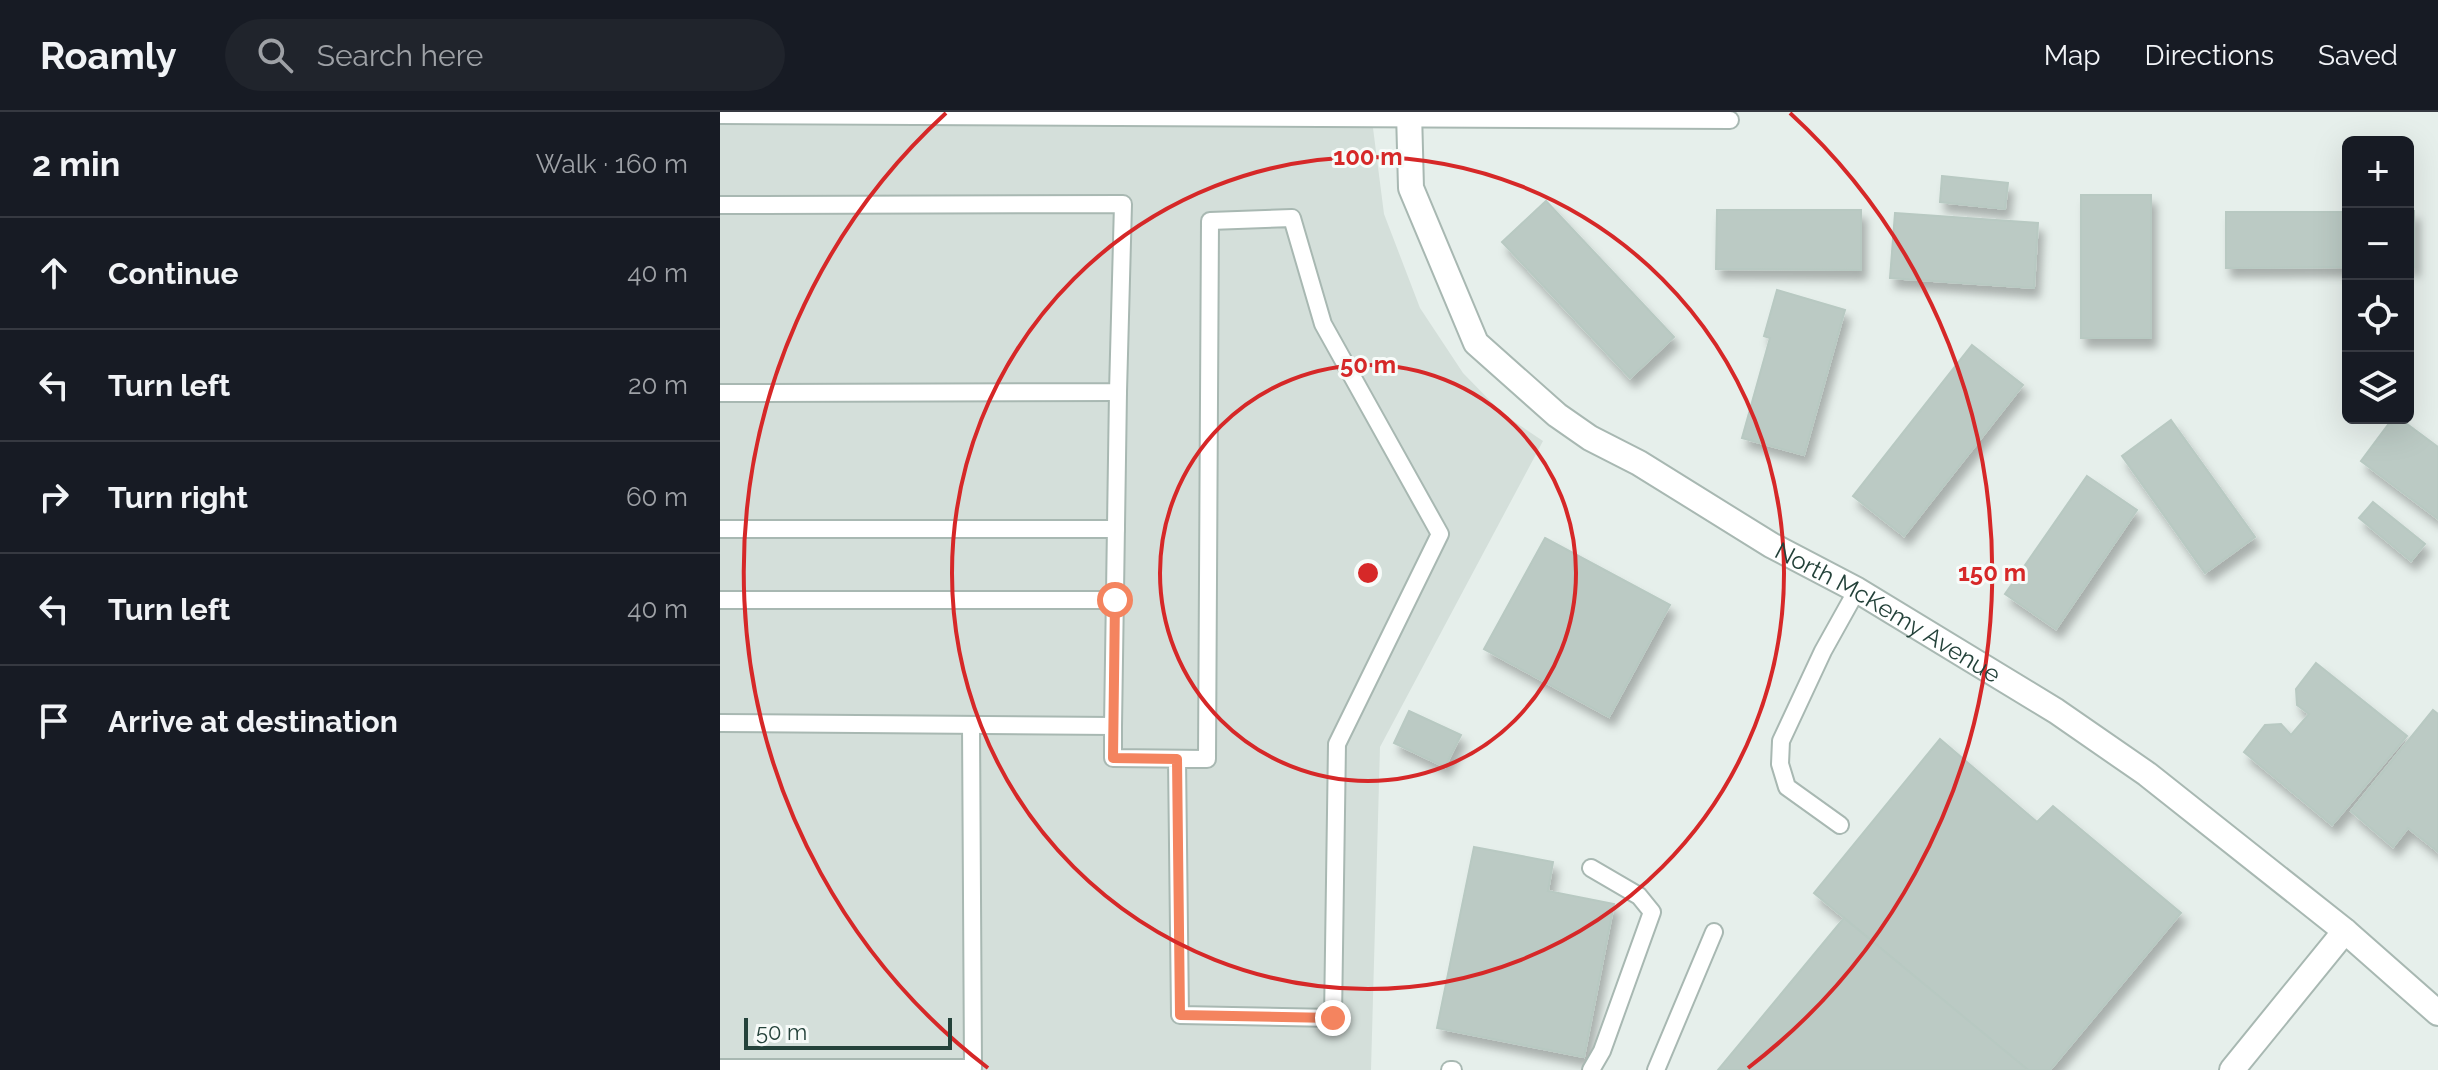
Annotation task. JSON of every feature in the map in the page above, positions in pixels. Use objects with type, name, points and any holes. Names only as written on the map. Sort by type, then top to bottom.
[{"type":"street","name":"North McKemy Avenue","points":[[1409,116],[1411,188],[1476,343],[1557,415],[1590,438],[1639,463],[1771,545],[1857,590],[2056,711],[2147,774],[2345,931],[2438,1013]]},
{"type":"street","points":[[2232,1070],[2345,931]]},
{"type":"lane","points":[[720,115],[1409,116],[1730,120]]},
{"type":"lane","points":[[720,205],[1123,204],[1113,758],[1207,759],[1210,221],[1292,218],[1323,324],[1440,534],[1337,744],[1333,1018],[1180,1015],[1177,759]]},
{"type":"lane","points":[[720,393],[1118,392]]},
{"type":"lane","points":[[720,529],[1116,529]]},
{"type":"lane","points":[[1840,825],[1787,787],[1780,764],[1781,741],[1823,651],[1857,590]]},
{"type":"lane","points":[[720,600],[1115,600]]},
{"type":"lane","points":[[720,723],[1113,726]]},
{"type":"lane","points":[[720,1068],[973,1068],[971,725]]},
{"type":"lane","points":[[1591,868],[1639,896],[1652,912],[1602,1051],[1591,1070]]},
{"type":"lane","points":[[1656,1070],[1714,932]]},
{"type":"shaded area","points":[[720,125],[1373,128],[1384,214],[1420,308],[1463,373],[1503,414],[1543,441],[1380,747],[1371,1070],[720,1070]]},
{"type":"building","points":[[1942,176],[2008,183],[2005,209],[1940,202]]},
{"type":"building","points":[[2081,195],[2151,195],[2151,338],[2081,338]]},
{"type":"building","points":[[1546,201],[1674,337],[1630,378],[1502,242]]},
{"type":"building","points":[[1717,210],[1861,210],[1861,270],[1716,269]]},
{"type":"building","points":[[2226,212],[2342,212],[2342,267],[2226,268]]},
{"type":"building","points":[[1895,213],[2038,223],[2034,288],[1890,278]]},
{"type":"building","points":[[1777,290],[1845,310],[1804,455],[1742,438],[1770,338],[1764,336]]},
{"type":"building","points":[[1972,345],[2023,385],[1904,536],[1853,496]]},
{"type":"building","points":[[2171,420],[2255,537],[2205,573],[2122,456]]},
{"type":"building","points":[[2389,424],[2407,424],[2438,447],[2438,519],[2361,461]]},
{"type":"building","points":[[2087,476],[2137,510],[2056,629],[2005,594]]},
{"type":"building","points":[[2373,502],[2425,544],[2411,561],[2359,518]]},
{"type":"building","points":[[1545,538],[1670,605],[1609,717],[1484,649]]},
{"type":"building","points":[[2316,663],[2407,736],[2332,825],[2244,752],[2265,725],[2281,724],[2291,735],[2309,714],[2297,705],[2296,689]]},
{"type":"building","points":[[2433,710],[2438,714],[2438,852],[2408,828],[2393,847],[2351,811]]},
{"type":"building","points":[[1409,711],[1461,735],[1445,767],[1394,743]]},
{"type":"building","points":[[1940,739],[2037,822],[2053,806],[2181,913],[2050,1070],[2028,1070],[1814,893]]},
{"type":"building","points":[[1474,847],[1553,862],[1548,891],[1614,904],[1584,1057],[1437,1028]]},
{"type":"building","points":[[1844,918],[2028,1070],[1718,1070]]},
{"type":"route","points":[[1115,600],[1113,758],[1177,759],[1180,1015],[1333,1018]]}]
